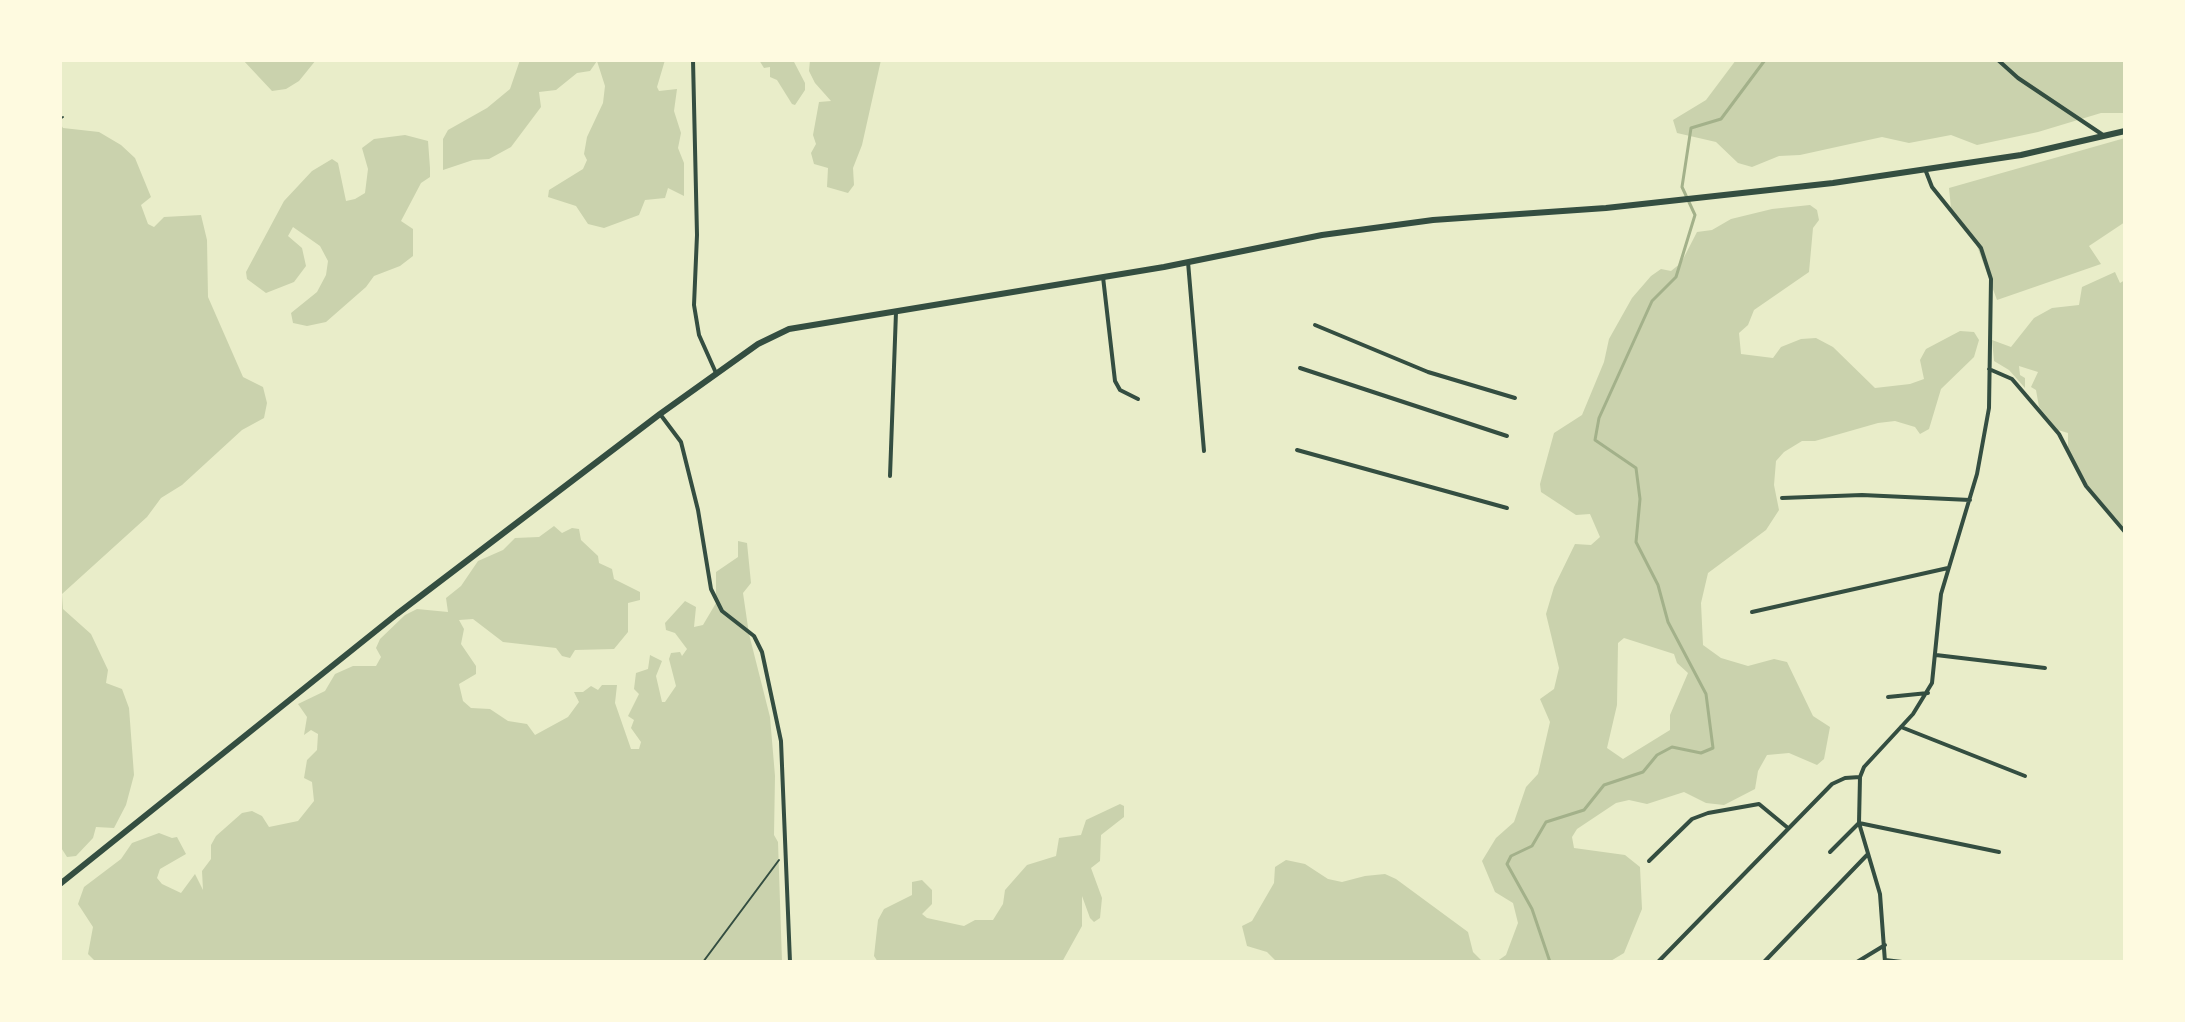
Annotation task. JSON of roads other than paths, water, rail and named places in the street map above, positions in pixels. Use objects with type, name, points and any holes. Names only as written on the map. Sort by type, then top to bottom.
[{"type":"main road","points":[[60,884],[397,614],[716,373],[789,329],[1103,277],[1322,235],[1433,220],[1702,199],[2021,155],[2125,131]]},
{"type":"street","points":[[693,60],[697,235],[694,305],[699,335],[716,373]]},
{"type":"street","points":[[1998,60],[2018,78],[2103,135]]},
{"type":"street","points":[[1902,962],[1885,961],[1880,894],[1859,823],[1860,777],[1864,767],[1928,693],[1936,655],[1941,594],[1970,500],[1989,408],[1991,279],[1981,248],[1932,187],[1925,169]]},
{"type":"street","points":[[1188,262],[1204,451]]},
{"type":"street","points":[[1103,277],[1115,381],[1120,390],[1138,399]]},
{"type":"street","points":[[890,476],[896,309]]},
{"type":"street","points":[[1315,325],[1428,372],[1515,398]]},
{"type":"street","points":[[1300,368],[1507,436]]},
{"type":"street","points":[[1989,369],[2012,379],[2059,434],[2086,486],[2125,532]]},
{"type":"street","points":[[660,414],[681,442],[698,510],[711,589],[722,611],[754,636],[762,652],[781,741],[790,962]]},
{"type":"street","points":[[1297,450],[1507,508]]},
{"type":"street","points":[[1782,498],[1862,495],[1970,500]]},
{"type":"street","points":[[1752,612],[1950,568]]},
{"type":"street","points":[[1936,655],[2045,668]]},
{"type":"street","points":[[1888,697],[1928,693]]},
{"type":"street","points":[[1901,727],[2025,776]]},
{"type":"street","points":[[1658,962],[1832,784],[1845,778],[1860,777]]},
{"type":"street","points":[[1649,861],[1692,819],[1708,813],[1759,804],[1788,828]]},
{"type":"street","points":[[1830,852],[1859,823]]},
{"type":"street","points":[[1859,823],[1999,852]]},
{"type":"street","points":[[1764,962],[1867,855]]},
{"type":"street","points":[[1857,962],[1885,945]]},
{"type":"waterway","points":[[1550,962],[1532,909],[1507,864],[1511,856],[1532,846],[1546,822],[1584,810],[1604,785],[1643,772],[1657,755],[1672,747],[1701,753],[1713,748],[1706,694],[1668,622],[1658,585],[1636,542],[1640,499],[1636,468],[1595,440],[1599,418],[1652,301],[1676,277],[1695,215],[1682,187],[1691,128],[1721,119],[1765,60]]}]
